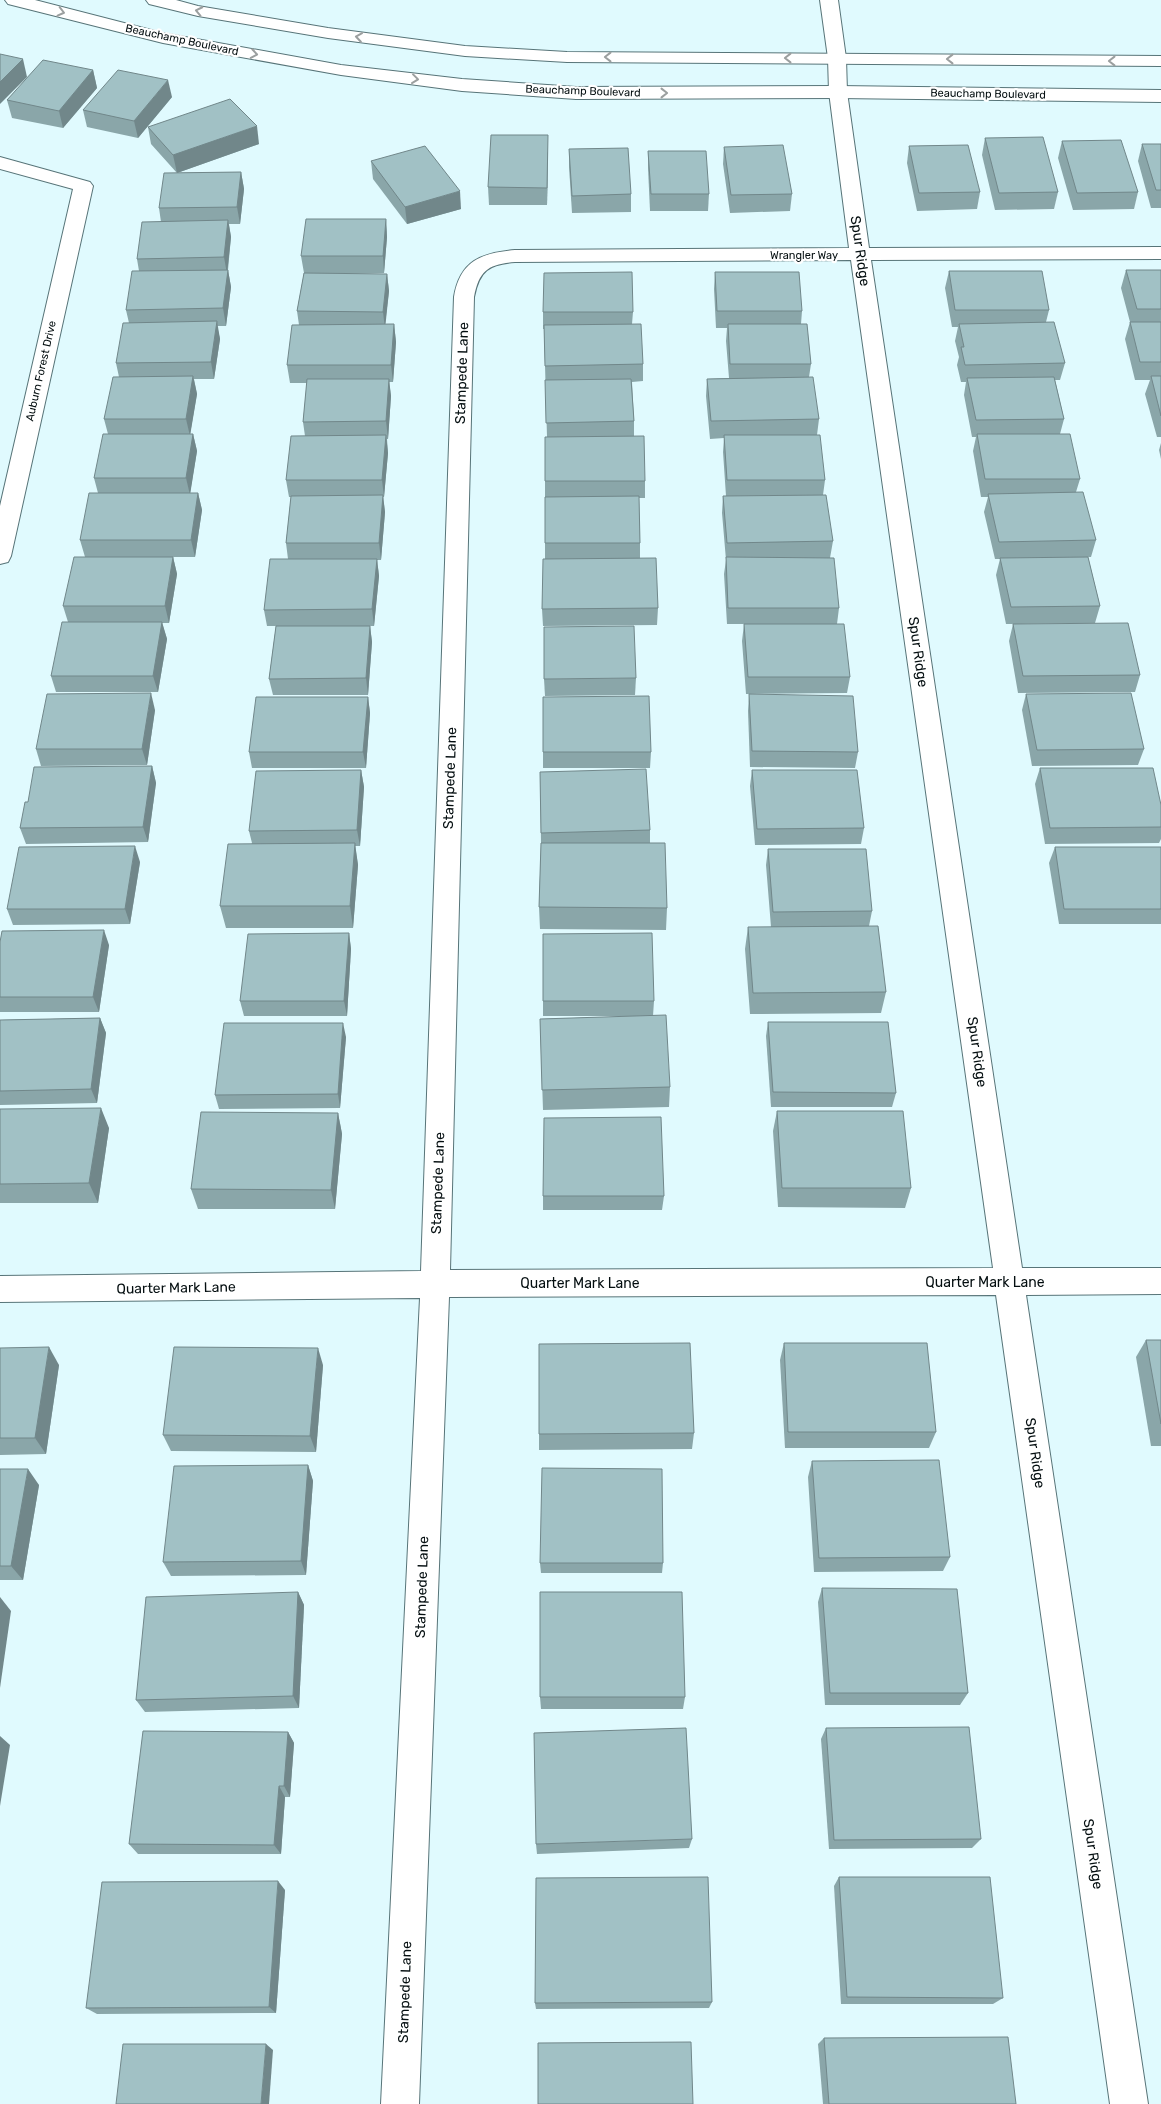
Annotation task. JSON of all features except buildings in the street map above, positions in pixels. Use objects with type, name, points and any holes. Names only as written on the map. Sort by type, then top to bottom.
[{"type":"street","name":"Beauchamp Boulevard","points":[[14,0],[163,38],[341,70],[462,85],[576,93],[838,92],[1161,96]]},
{"type":"street","points":[[155,0],[198,11],[328,33],[465,51],[567,57],[1161,61]]},
{"type":"street","name":"Spur Ridge","points":[[829,0],[837,58],[838,92],[860,254],[1129,2104]]},
{"type":"street","name":"Auburn Forest Drive","points":[[0,163],[83,186],[0,556]]},
{"type":"street","name":"Wrangler Way","points":[[479,265],[505,256],[532,255],[1161,253]]},
{"type":"street","name":"Stampede Lane","points":[[400,2104],[434,1284],[464,297],[469,278],[479,265]]},
{"type":"street","name":"Quarter Mark Lane","points":[[0,1290],[434,1284],[1161,1281]]}]
